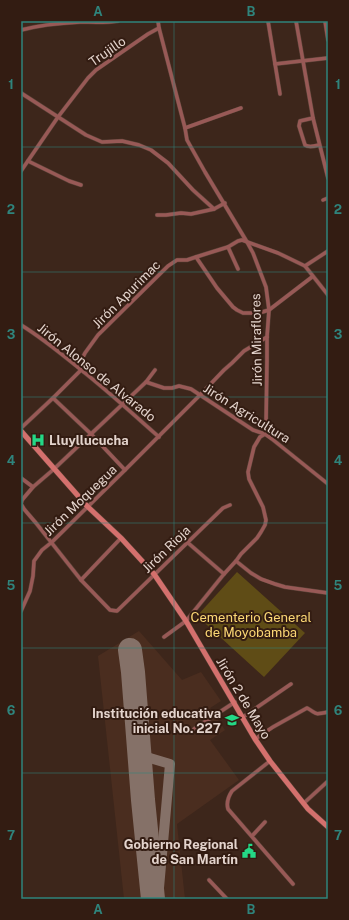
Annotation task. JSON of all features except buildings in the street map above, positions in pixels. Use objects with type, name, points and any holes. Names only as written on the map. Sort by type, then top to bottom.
[{"type":"main road","name":"Jirón 2 de Mayo","points":[[21,431],[87,506],[154,574],[186,621],[255,739],[270,761],[308,809],[328,827]]},
{"type":"street","points":[[21,30],[54,24],[118,21]]},
{"type":"street","name":"Jirón Miraflores","points":[[158,21],[187,140],[253,253],[266,287],[269,310],[265,434]]},
{"type":"street","points":[[268,21],[280,94]]},
{"type":"street","points":[[296,21],[312,118],[328,178]]},
{"type":"street","points":[[325,21],[328,40]]},
{"type":"street","name":"Trujillo","points":[[21,171],[58,117],[88,78],[96,70],[159,28]]},
{"type":"street","points":[[275,64],[328,58]]},
{"type":"street","points":[[21,93],[86,135],[102,142],[122,141],[139,144],[151,150],[168,163],[193,190],[214,208]]},
{"type":"street","points":[[185,128],[241,108]]},
{"type":"street","points":[[312,118],[300,121],[299,126],[306,145],[310,147],[319,145]]},
{"type":"street","points":[[28,161],[69,181],[81,185]]},
{"type":"street","points":[[324,200],[328,198]]},
{"type":"street","points":[[158,215],[181,213],[192,214],[214,208],[225,203]]},
{"type":"street","name":"Jirón Apurimac","points":[[21,428],[53,398],[80,368],[85,353],[98,335],[168,266],[177,260],[187,260],[228,247],[238,241],[242,240],[247,242]]},
{"type":"street","points":[[247,242],[278,253],[304,266],[328,295]]},
{"type":"street","points":[[228,247],[238,269]]},
{"type":"street","points":[[304,266],[328,251]]},
{"type":"street","points":[[196,257],[217,288],[233,307],[243,313],[252,314],[269,310],[312,277]]},
{"type":"street","name":"Jirón Alonso de Alvarado","points":[[21,325],[36,334],[80,368],[158,437]]},
{"type":"street","name":"Jirón Moquegua","points":[[21,611],[30,591],[34,561],[42,550],[52,542],[244,351],[267,337]]},
{"type":"street","points":[[120,538],[81,580],[24,509],[22,500],[33,487],[146,382],[155,370]]},
{"type":"street","name":"Jirón Agricultura","points":[[146,382],[164,388],[180,386],[200,395],[253,430],[265,434],[328,484]]},
{"type":"street","points":[[53,398],[91,434],[125,470]]},
{"type":"street","points":[[164,637],[186,621],[224,574],[236,562],[241,554],[262,532],[266,520],[263,507],[249,479],[248,472],[254,447],[260,437],[265,434]]},
{"type":"street","points":[[21,478],[33,487]]},
{"type":"street","name":"Jirón Rioja","points":[[81,580],[110,610],[117,611],[223,508],[230,505]]},
{"type":"street","points":[[187,542],[224,574]]},
{"type":"street","points":[[236,562],[251,573],[285,588],[328,593]]},
{"type":"street","points":[[243,717],[291,684]]},
{"type":"street","points":[[194,729],[234,702]]},
{"type":"street","points":[[255,739],[307,708],[316,714],[328,712]]},
{"type":"street","points":[[270,761],[232,791],[227,802],[228,809],[293,884]]},
{"type":"street","points":[[304,803],[327,782]]},
{"type":"street","points":[[252,836],[265,822]]},
{"type":"street","points":[[209,880],[227,899]]},
{"type":"shaded area","points":[[139,631],[182,680],[201,672],[221,701],[210,708],[225,730],[210,740],[239,780],[177,824],[185,899],[124,899],[98,656]]},
{"type":"green space","name":"Cementerio General de Moyobamba","points":[[237,572],[305,633],[264,677],[197,616]]},
{"type":"taxiway","points":[[140,755],[170,764],[158,899]]},
{"type":"runway","points":[[130,650],[153,899]]},
{"type":"place","name":"Lluyllucucha","points":[[38,440]]},
{"type":"place","name":"Institución educativa inicial No. 227","points":[[232,720]]},
{"type":"place","name":"Gobierno Regional de San Martín","points":[[249,851]]}]
